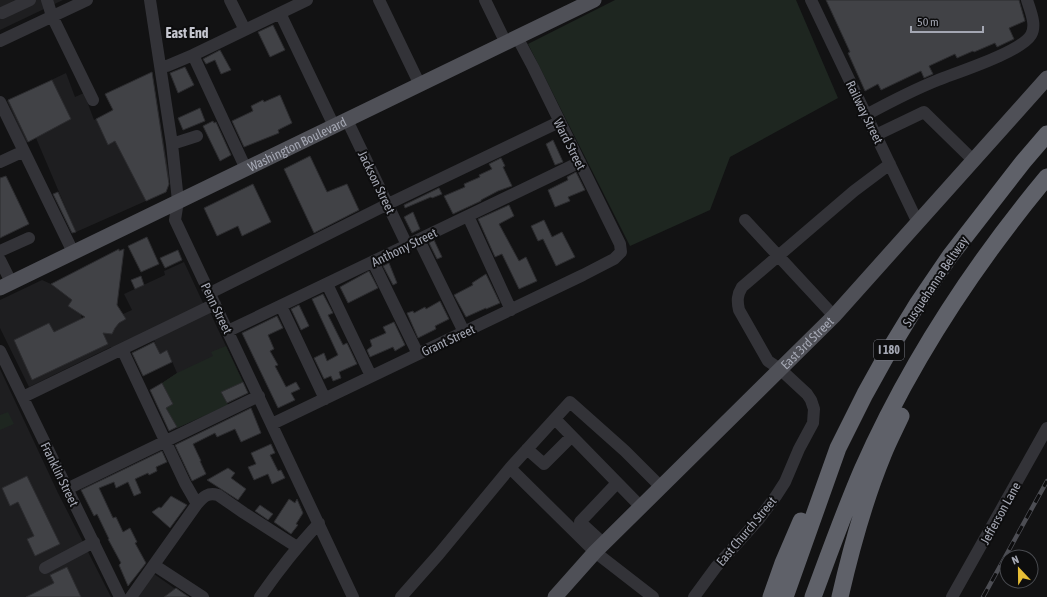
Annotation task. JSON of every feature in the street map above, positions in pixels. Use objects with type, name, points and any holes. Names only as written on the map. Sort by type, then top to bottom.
[{"type":"highway","name":"Susquehanna Beltway","points":[[785,597],[838,448],[865,394],[890,349],[918,303],[950,256],[1023,162],[1047,134]]},
{"type":"highway","name":"Susquehanna Beltway","points":[[813,597],[862,470],[918,361],[939,325],[990,248],[1047,176]]},
{"type":"highway","points":[[840,597],[856,534],[883,454],[909,398],[990,248]]},
{"type":"highway","points":[[771,597],[814,493],[838,448]]},
{"type":"main road","name":"Washington Boulevard","points":[[6,285],[594,0]]},
{"type":"main road","name":"East 3rd Street","points":[[555,597],[600,548],[834,316],[1047,78]]},
{"type":"street","points":[[2,13],[30,0]]},
{"type":"street","points":[[47,0],[51,17],[89,101],[92,100],[51,17]]},
{"type":"street","points":[[0,41],[87,0]]},
{"type":"street","name":"Penn Street","points":[[150,0],[172,144],[178,201],[175,220],[353,597]]},
{"type":"street","points":[[230,0],[245,30]]},
{"type":"street","points":[[167,66],[307,0]]},
{"type":"street","points":[[379,0],[420,85]]},
{"type":"street","name":"Ward Street","points":[[485,0],[511,40],[533,67],[620,244],[621,252]]},
{"type":"street","name":"Railway Street","points":[[811,0],[918,223]]},
{"type":"street","points":[[866,115],[917,89],[994,58],[1024,44],[1031,34],[1033,25],[1027,0]]},
{"type":"street","points":[[280,13],[334,126]]},
{"type":"street","points":[[193,55],[246,169]]},
{"type":"street","points":[[0,102],[73,252]]},
{"type":"street","points":[[876,135],[924,112],[974,161]]},
{"type":"street","name":"Jackson Street","points":[[347,120],[407,245]]},
{"type":"street","points":[[210,293],[388,204],[559,122]]},
{"type":"street","points":[[172,144],[196,136]]},
{"type":"street","points":[[0,162],[24,151]]},
{"type":"street","name":"Anthony Street","points":[[228,331],[580,162]]},
{"type":"street","points":[[780,369],[768,361],[739,310],[737,299],[738,293],[742,287],[854,190],[890,164]]},
{"type":"street","points":[[468,216],[511,310]]},
{"type":"street","points":[[745,220],[834,316]]},
{"type":"street","points":[[0,251],[29,238]]},
{"type":"street","points":[[419,240],[464,332]]},
{"type":"street","name":"Grant Street","points":[[272,424],[583,275],[614,259],[621,252]]},
{"type":"street","points":[[0,260],[6,285]]},
{"type":"street","points":[[373,262],[418,354]]},
{"type":"street","points":[[327,284],[371,376]]},
{"type":"street","points":[[22,397],[215,304]]},
{"type":"street","points":[[281,306],[325,399]]},
{"type":"street","points":[[122,349],[185,483],[197,504]]},
{"type":"street","name":"Franklin Street","points":[[0,350],[120,597]]},
{"type":"street","name":"East Church Street","points":[[694,597],[716,567],[759,519],[776,496],[785,482],[814,419],[814,409],[807,394],[780,369]]},
{"type":"street","points":[[67,489],[259,396]]},
{"type":"street","points":[[401,597],[439,554],[510,468],[570,402],[625,451],[661,487]]},
{"type":"street","points":[[555,419],[641,507]]},
{"type":"street","name":"Jefferson Lane","points":[[952,597],[1047,428]]},
{"type":"street","points":[[528,449],[544,464],[572,437]]},
{"type":"street","points":[[510,468],[653,597]]},
{"type":"street","points":[[600,548],[580,522],[617,483]]},
{"type":"street","points":[[131,597],[197,504],[208,494],[218,495],[297,547]]},
{"type":"street","points":[[260,597],[297,547],[319,523]]},
{"type":"street","points":[[45,568],[94,542]]},
{"type":"street","points":[[154,565],[203,597]]},
{"type":"shaded area","points":[[0,0],[63,0],[0,30]]},
{"type":"shaded area","points":[[615,0],[796,0],[838,98],[730,157],[710,210],[630,246],[528,44]]},
{"type":"shaded area","points":[[152,72],[169,175],[169,183],[166,192],[76,232],[36,138],[26,143],[7,101],[66,73],[75,97],[84,93],[94,120],[113,110],[105,94]]},
{"type":"shaded area","points":[[184,262],[204,305],[208,308],[243,382],[221,392],[228,405],[177,428],[166,408],[173,404],[162,383],[177,373],[167,350],[160,354],[154,340],[114,353],[111,347],[29,387],[0,328],[0,300],[42,280],[51,284],[72,300],[68,306],[81,314],[83,325],[132,310],[124,294],[165,275],[164,271]]},
{"type":"shaded area","points":[[226,346],[243,382],[221,392],[228,405],[177,428],[166,408],[173,404],[162,383],[177,373],[213,356],[211,352]]},
{"type":"shaded area","points":[[0,369],[58,493],[111,597],[0,597]]},
{"type":"shaded area","points":[[8,412],[14,424],[0,430],[0,415]]},
{"type":"shaded area","points":[[154,574],[187,597],[135,597]]},
{"type":"building","points":[[826,0],[1019,0],[1025,21],[1009,28],[1014,39],[997,47],[995,43],[957,58],[955,54],[929,66],[933,74],[924,78],[921,71],[881,90],[878,84],[865,91],[848,53],[850,52]]},
{"type":"building","points":[[273,25],[285,50],[270,57],[258,32]]},
{"type":"building","points":[[220,50],[231,70],[221,74],[215,60],[206,64],[203,59]]},
{"type":"building","points":[[185,67],[194,85],[178,93],[170,73]]},
{"type":"building","points":[[152,72],[169,184],[166,192],[146,201],[115,141],[108,145],[96,119],[113,110],[105,94]]},
{"type":"building","points":[[52,80],[71,119],[28,142],[8,100]]},
{"type":"building","points":[[280,95],[292,123],[278,130],[279,133],[244,147],[232,121],[253,111],[251,106],[263,100],[264,102]]},
{"type":"building","points":[[200,108],[205,121],[183,130],[178,118]]},
{"type":"building","points":[[213,121],[214,123],[216,122],[231,155],[220,161],[203,126]]},
{"type":"building","points":[[553,140],[563,162],[555,165],[546,144]]},
{"type":"building","points":[[310,156],[327,192],[347,184],[359,210],[314,233],[284,169]]},
{"type":"building","points":[[501,158],[505,166],[503,167],[512,186],[498,191],[453,214],[444,196],[465,187],[464,184],[480,177],[479,175],[492,169],[489,164]]},
{"type":"building","points":[[576,172],[585,190],[568,197],[570,201],[555,207],[548,190],[568,180],[567,177]]},
{"type":"building","points":[[6,176],[29,224],[0,238],[0,178]]},
{"type":"building","points":[[253,184],[271,222],[242,236],[238,226],[217,236],[204,208]]},
{"type":"building","points":[[439,188],[442,194],[405,208],[404,205]]},
{"type":"building","points":[[58,192],[76,232],[72,233],[53,194]]},
{"type":"building","points":[[509,205],[514,216],[499,224],[519,261],[526,257],[537,281],[519,289],[502,254],[495,257],[478,219]]},
{"type":"building","points":[[413,212],[420,229],[412,233],[404,217]]},
{"type":"building","points":[[544,220],[552,237],[562,232],[575,257],[556,266],[543,239],[538,241],[531,226]]},
{"type":"building","points":[[147,237],[159,264],[141,272],[128,246]]},
{"type":"building","points":[[434,240],[442,257],[437,259],[429,243]]},
{"type":"building","points":[[119,249],[119,251],[124,249],[117,305],[126,319],[119,323],[112,334],[103,333],[108,344],[32,380],[14,340],[49,323],[54,332],[85,317],[68,306],[72,300],[51,284]]},
{"type":"building","points":[[178,250],[182,260],[165,268],[160,258]]},
{"type":"building","points":[[389,263],[397,283],[393,285],[383,266]]},
{"type":"building","points":[[369,271],[378,288],[348,303],[340,287]]},
{"type":"building","points":[[486,274],[500,303],[466,317],[454,295],[473,285],[472,283]]},
{"type":"building","points":[[141,276],[144,285],[135,289],[131,280]]},
{"type":"building","points":[[323,294],[333,313],[328,315],[343,345],[347,343],[357,364],[339,372],[341,378],[333,381],[331,376],[324,379],[314,358],[324,353],[327,361],[338,355],[312,299]]},
{"type":"building","points":[[440,301],[449,319],[435,326],[436,329],[418,338],[407,313],[413,311],[414,313],[425,307],[426,309]]},
{"type":"building","points":[[299,305],[309,326],[301,330],[291,309]]},
{"type":"building","points":[[277,316],[283,328],[268,335],[274,349],[270,351],[278,365],[275,366],[286,387],[296,382],[300,389],[291,393],[295,400],[278,408],[242,333]]},
{"type":"building","points":[[394,322],[405,345],[395,351],[393,347],[370,357],[367,350],[372,346],[370,340],[386,333],[383,327]]},
{"type":"building","points":[[154,342],[160,354],[167,350],[172,362],[143,376],[132,353]]},
{"type":"building","points":[[243,382],[248,393],[227,403],[221,392]]},
{"type":"building","points":[[162,383],[173,404],[166,408],[177,427],[169,431],[150,390]]},
{"type":"building","points":[[251,408],[261,433],[241,442],[235,429],[217,437],[215,433],[193,444],[206,474],[192,481],[175,445]]},
{"type":"building","points":[[271,444],[275,453],[270,455],[278,471],[281,470],[285,478],[272,484],[268,474],[254,480],[248,467],[256,464],[251,453]]},
{"type":"building","points":[[162,451],[167,462],[156,467],[157,471],[135,479],[141,493],[134,496],[128,482],[116,488],[114,482],[99,488],[113,518],[116,517],[123,532],[130,528],[137,542],[135,543],[146,563],[128,586],[119,565],[121,563],[97,514],[94,516],[81,490]]},
{"type":"building","points":[[228,468],[235,473],[231,478],[246,489],[238,500],[207,480]]},
{"type":"building","points":[[27,476],[60,544],[35,556],[27,539],[34,536],[18,502],[10,506],[2,488]]},
{"type":"building","points":[[171,496],[187,505],[170,528],[152,512],[159,507],[161,508]]},
{"type":"building","points":[[289,499],[295,503],[297,499],[303,513],[296,524],[298,525],[291,534],[274,522]]},
{"type":"building","points":[[260,505],[273,514],[268,520],[255,511]]},
{"type":"building","points":[[67,567],[81,597],[26,597],[54,583],[50,575]]},
{"type":"building","points":[[176,588],[183,593],[189,597],[164,597]]},
{"type":"railway","points":[[983,597],[1047,481]]},
{"type":"district","name":"East End","points":[[187,33]]}]
